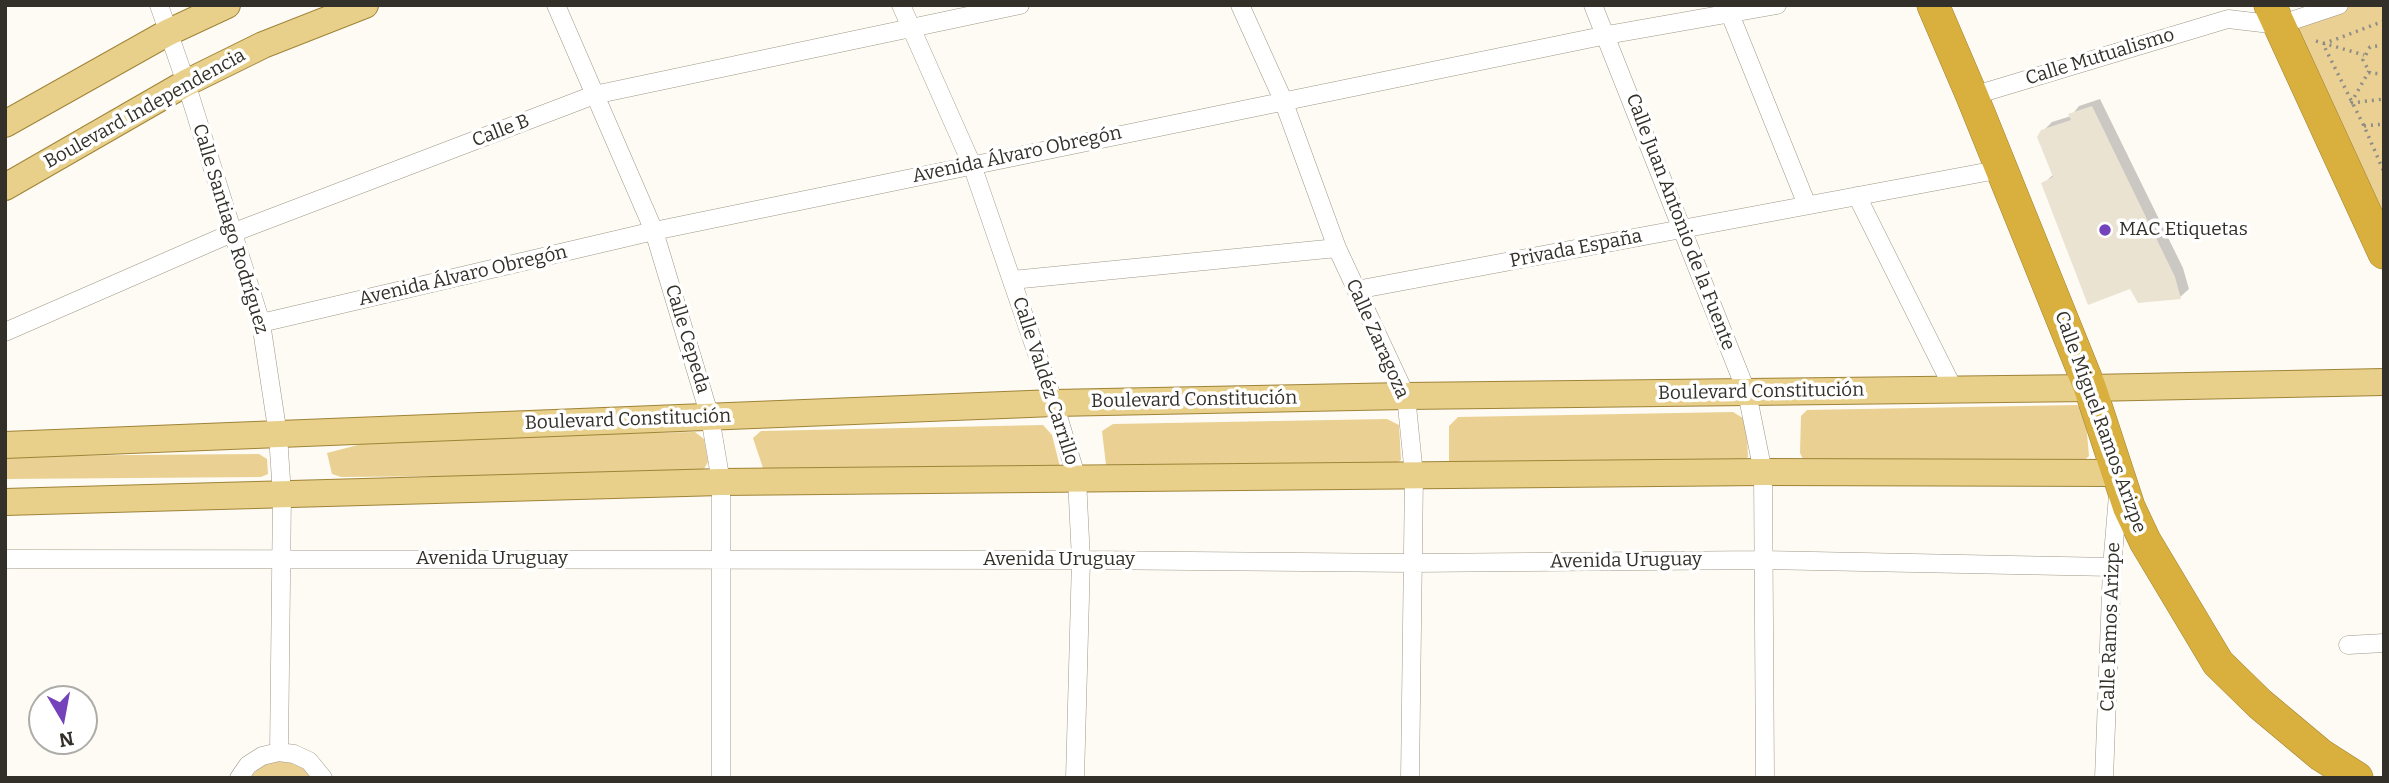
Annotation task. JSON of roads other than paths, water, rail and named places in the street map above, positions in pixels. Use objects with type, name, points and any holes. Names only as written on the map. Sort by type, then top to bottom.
[{"type":"highway","name":"Calle Miguel Ramos Arizpe","points":[[1933,5],[2090,388],[2129,507],[2145,541],[2218,663],[2260,704],[2321,755],[2357,778]]},
{"type":"highway","points":[[2275,15],[2384,253]]},
{"type":"main road","points":[[5,124],[167,33],[227,5]]},
{"type":"main road","name":"Boulevard Independencia","points":[[5,187],[186,83],[263,45],[365,5]]},
{"type":"main road","name":"Boulevard Constitución","points":[[5,445],[1054,403],[2384,382]]},
{"type":"main road","points":[[5,502],[721,482],[1763,472],[2118,474]]},
{"type":"street","name":"Calle Santiago Rodríguez","points":[[159,5],[261,323],[278,435],[282,495],[279,752]]},
{"type":"street","name":"Calle Cepeda","points":[[556,5],[654,231],[710,417],[721,482],[721,778]]},
{"type":"street","name":"Calle Valdéz Carrillo","points":[[901,5],[972,165],[1054,403],[1077,479],[1081,560],[1075,778]]},
{"type":"street","name":"Calle B","points":[[5,332],[232,233],[594,95],[1020,5]]},
{"type":"street","name":"Calle Zaragoza","points":[[1240,5],[1283,100],[1337,248],[1406,396],[1414,475],[1410,778]]},
{"type":"street","name":"Calle Juan Antonio de la Fuente","points":[[1593,5],[1607,34],[1747,393],[1763,472],[1765,778]]},
{"type":"street","points":[[2228,19],[2244,5]]},
{"type":"street","points":[[2228,19],[2339,5]]},
{"type":"street","name":"Avenida Álvaro Obregón","points":[[261,323],[654,231],[1607,34],[1773,6]]},
{"type":"street","points":[[1730,14],[1807,205]]},
{"type":"street","name":"Calle Mutualismo","points":[[1972,96],[2228,19]]},
{"type":"street","name":"Privada España","points":[[1356,290],[2002,169]]},
{"type":"street","points":[[1857,196],[1952,388]]},
{"type":"street","points":[[1012,280],[1337,248]]},
{"type":"street","name":"Calle Ramos Arizpe","points":[[2105,778],[2118,474]]},
{"type":"street","name":"Avenida Uruguay","points":[[5,559],[1411,563],[1763,560],[2112,567]]},
{"type":"street","points":[[2348,645],[2384,643]]},
{"type":"street","points":[[239,778],[248,765],[262,756],[279,752],[295,754],[309,761],[323,778]]},
{"type":"place","name":"MAC Etiquetas","points":[[2105,230]]}]
